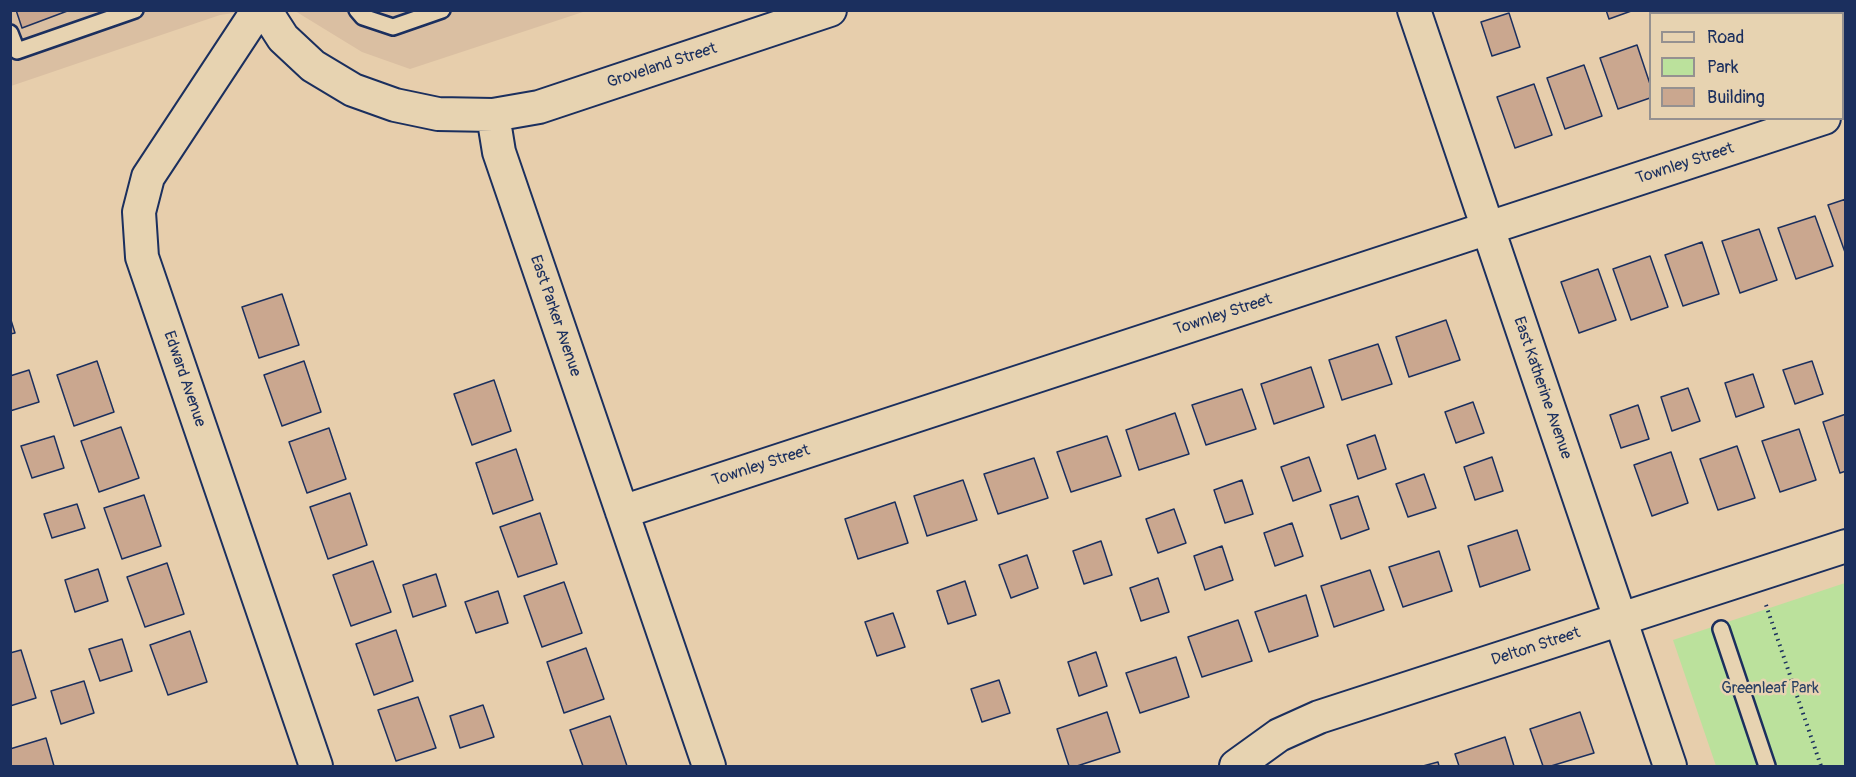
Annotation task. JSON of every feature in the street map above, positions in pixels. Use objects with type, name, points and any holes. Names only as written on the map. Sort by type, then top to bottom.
[{"type":"street","name":"Edward Avenue","points":[[258,10],[148,177],[139,212],[142,257],[316,766]]},
{"type":"street","points":[[264,10],[283,38],[313,66],[353,90],[395,105],[438,114],[494,115]]},
{"type":"street","name":"Groveland Street","points":[[494,115],[539,107],[830,10]]},
{"type":"street","name":"East Katherine Avenue","points":[[1414,10],[1670,766]]},
{"type":"street","name":"East Parker Avenue","points":[[494,115],[499,152],[709,766]]},
{"type":"street","name":"Townley Street","points":[[622,512],[1818,120]]},
{"type":"street","name":"Delton Street","points":[[1236,766],[1279,735],[1319,717],[1845,546]]},
{"type":"lane","points":[[10,33],[17,51],[135,10]]},
{"type":"lane","points":[[357,10],[363,18],[393,27],[442,10]]},
{"type":"lane","points":[[1721,629],[1767,766]]},
{"type":"path","points":[[1766,604],[1821,766]]},
{"type":"shaded area","points":[[10,11],[248,11],[220,15],[11,86]]},
{"type":"shaded area","points":[[295,11],[586,11],[410,69],[362,52]]},
{"type":"green space","name":"Greenleaf Park","points":[[1845,583],[1845,766],[1716,766],[1673,640]]},
{"type":"building","points":[[16,10],[70,10],[22,28]]},
{"type":"building","points":[[1606,10],[1634,10],[1609,19]]},
{"type":"building","points":[[1764,10],[1805,10],[1806,12],[1764,12]]},
{"type":"building","points":[[1826,10],[1846,10],[1846,41],[1844,42],[1844,12],[1826,12]]},
{"type":"building","points":[[1509,13],[1520,47],[1492,56],[1481,22]]},
{"type":"building","points":[[1637,45],[1649,81],[1649,98],[1618,109],[1600,58]]},
{"type":"building","points":[[1584,65],[1602,116],[1565,129],[1547,78]]},
{"type":"building","points":[[1534,84],[1552,135],[1515,148],[1497,97]]},
{"type":"building","points":[[1846,199],[1846,255],[1828,205]]},
{"type":"building","points":[[1815,216],[1833,266],[1796,279],[1778,228]]},
{"type":"building","points":[[1759,229],[1777,280],[1740,293],[1722,241]]},
{"type":"building","points":[[1702,242],[1719,294],[1683,306],[1665,255]]},
{"type":"building","points":[[1650,256],[1668,307],[1631,320],[1613,269]]},
{"type":"building","points":[[1598,269],[1616,320],[1579,333],[1561,282]]},
{"type":"building","points":[[282,294],[299,345],[259,358],[242,307]]},
{"type":"building","points":[[10,317],[15,333],[10,334]]},
{"type":"building","points":[[1446,320],[1460,360],[1409,377],[1396,337]]},
{"type":"building","points":[[1378,344],[1392,384],[1342,400],[1329,360]]},
{"type":"building","points":[[97,361],[114,412],[74,426],[57,375]]},
{"type":"building","points":[[304,361],[321,412],[282,426],[264,375]]},
{"type":"building","points":[[1812,361],[1823,394],[1795,404],[1783,370]]},
{"type":"building","points":[[1311,367],[1324,407],[1274,424],[1261,384]]},
{"type":"building","points":[[29,370],[39,402],[10,411],[10,376]]},
{"type":"building","points":[[1753,374],[1764,407],[1736,417],[1725,383]]},
{"type":"building","points":[[494,380],[511,431],[472,445],[454,394]]},
{"type":"building","points":[[1688,388],[1700,421],[1672,431],[1661,397]]},
{"type":"building","points":[[1242,389],[1256,429],[1206,445],[1192,405]]},
{"type":"building","points":[[1473,402],[1484,433],[1456,443],[1445,412]]},
{"type":"building","points":[[1638,405],[1649,439],[1621,448],[1610,415]]},
{"type":"building","points":[[1175,413],[1189,454],[1139,470],[1126,430]]},
{"type":"building","points":[[1846,414],[1846,471],[1840,473],[1823,422]]},
{"type":"building","points":[[121,427],[139,478],[99,492],[81,441]]},
{"type":"building","points":[[329,428],[346,479],[307,493],[289,442]]},
{"type":"building","points":[[1799,429],[1816,480],[1780,492],[1762,441]]},
{"type":"building","points":[[1375,435],[1386,469],[1358,479],[1347,445]]},
{"type":"building","points":[[54,436],[64,468],[32,478],[21,446]]},
{"type":"building","points":[[1107,436],[1121,476],[1071,492],[1057,452]]},
{"type":"building","points":[[1737,446],[1755,498],[1718,510],[1700,459]]},
{"type":"building","points":[[516,449],[533,500],[493,514],[476,463]]},
{"type":"building","points":[[1671,452],[1688,503],[1652,516],[1634,465]]},
{"type":"building","points":[[1309,457],[1321,491],[1293,501],[1281,467]]},
{"type":"building","points":[[1492,457],[1503,491],[1475,500],[1464,467]]},
{"type":"building","points":[[1034,458],[1048,498],[998,514],[984,474]]},
{"type":"building","points":[[1424,474],[1436,508],[1408,517],[1396,484]]},
{"type":"building","points":[[963,480],[977,520],[927,536],[914,496]]},
{"type":"building","points":[[1242,480],[1253,514],[1225,523],[1214,490]]},
{"type":"building","points":[[350,493],[367,545],[328,559],[310,507]]},
{"type":"building","points":[[144,495],[161,546],[122,559],[104,508]]},
{"type":"building","points":[[1358,496],[1369,529],[1341,539],[1330,505]]},
{"type":"building","points":[[895,502],[908,543],[858,559],[845,519]]},
{"type":"building","points":[[77,504],[85,528],[52,538],[44,514]]},
{"type":"building","points":[[1174,509],[1186,543],[1158,553],[1146,519]]},
{"type":"building","points":[[540,513],[557,564],[518,577],[500,527]]},
{"type":"building","points":[[1292,523],[1303,556],[1275,566],[1264,533]]},
{"type":"building","points":[[1517,530],[1530,570],[1480,587],[1468,546]]},
{"type":"building","points":[[1101,541],[1112,575],[1084,584],[1073,551]]},
{"type":"building","points":[[1222,546],[1233,580],[1205,590],[1194,556]]},
{"type":"building","points":[[1439,551],[1452,591],[1403,607],[1389,567]]},
{"type":"building","points":[[1027,555],[1038,588],[1011,598],[999,565]]},
{"type":"building","points":[[373,561],[391,612],[351,626],[333,575]]},
{"type":"building","points":[[167,563],[184,614],[145,627],[127,577]]},
{"type":"building","points":[[98,569],[108,601],[75,612],[65,580]]},
{"type":"building","points":[[1370,570],[1384,610],[1334,627],[1321,586]]},
{"type":"building","points":[[436,574],[446,606],[413,617],[403,585]]},
{"type":"building","points":[[1158,578],[1169,612],[1141,621],[1130,588]]},
{"type":"building","points":[[965,581],[976,615],[948,624],[937,591]]},
{"type":"building","points":[[564,582],[582,633],[542,647],[524,596]]},
{"type":"building","points":[[498,591],[508,623],[476,633],[465,602]]},
{"type":"building","points":[[1306,595],[1318,636],[1269,652],[1255,612]]},
{"type":"building","points":[[893,613],[905,647],[877,656],[865,622]]},
{"type":"building","points":[[1238,620],[1252,661],[1202,677],[1188,637]]},
{"type":"building","points":[[396,630],[413,681],[374,695],[356,644]]},
{"type":"building","points":[[190,631],[207,682],[168,695],[150,645]]},
{"type":"building","points":[[122,639],[132,671],[100,681],[89,649]]},
{"type":"building","points":[[586,648],[604,699],[564,713],[547,662]]},
{"type":"building","points":[[21,650],[36,698],[10,706],[10,653]]},
{"type":"building","points":[[1096,652],[1107,686],[1079,696],[1068,662]]},
{"type":"building","points":[[1176,657],[1189,697],[1140,713],[1126,673]]},
{"type":"building","points":[[999,680],[1010,713],[982,722],[971,689]]},
{"type":"building","points":[[84,681],[94,713],[61,724],[51,691]]},
{"type":"building","points":[[418,697],[436,748],[396,761],[378,710]]},
{"type":"building","points":[[483,705],[494,737],[460,748],[450,716]]},
{"type":"building","points":[[1107,712],[1120,752],[1077,766],[1069,766],[1057,729]]},
{"type":"building","points":[[1580,712],[1594,753],[1551,766],[1543,766],[1530,729]]},
{"type":"building","points":[[610,716],[627,766],[583,766],[570,730]]},
{"type":"building","points":[[1505,737],[1514,766],[1459,766],[1455,754]]},
{"type":"building","points":[[46,738],[54,766],[11,766],[10,749]]},
{"type":"building","points":[[1438,762],[1439,766],[1423,766]]}]
